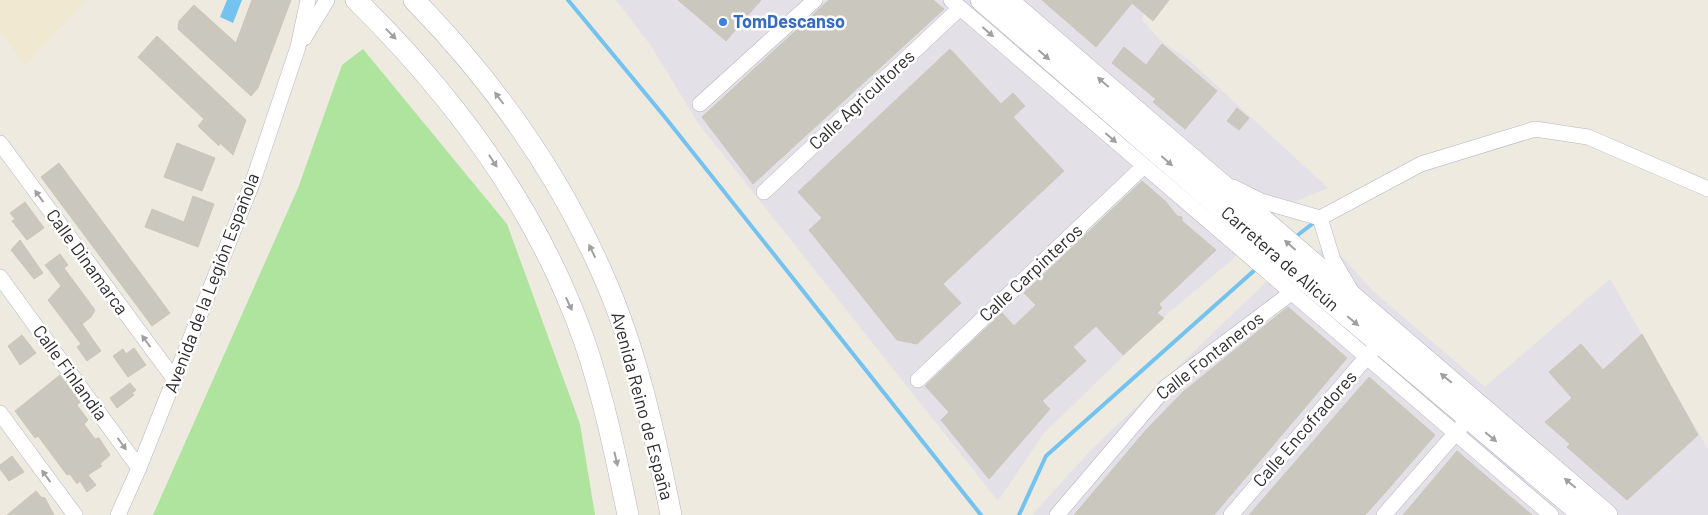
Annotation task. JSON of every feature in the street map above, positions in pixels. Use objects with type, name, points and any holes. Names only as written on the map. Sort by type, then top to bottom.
[{"type":"main road","name":"Avenida Reino de España","points":[[356,0],[413,58],[453,105],[492,159],[531,224],[572,310],[584,342],[603,400],[628,515]]},
{"type":"main road","name":"Avenida Reino de España","points":[[414,0],[466,57],[506,108],[553,179],[604,275],[620,316],[656,446],[671,515]]},
{"type":"main road","name":"Carretera de Alicún","points":[[981,0],[1267,236]]},
{"type":"main road","name":"Carretera de Alicún","points":[[1007,0],[1211,177],[1267,236],[1291,269],[1373,351],[1462,426],[1583,515]]},
{"type":"main road","name":"Carretera de Alicún","points":[[1291,269],[1358,303],[1607,515]]},
{"type":"street","name":"Avenida de la Legión Española","points":[[118,515],[175,380],[253,181],[298,47],[308,0]]},
{"type":"street","name":"Avenida de la Legión Española","points":[[298,47],[327,0]]},
{"type":"street","points":[[700,104],[815,0]]},
{"type":"street","points":[[956,4],[1144,166],[1291,269],[1291,292],[1373,351]]},
{"type":"street","name":"Calle Agricultores","points":[[764,192],[956,4]]},
{"type":"street","points":[[1211,177],[1262,201],[1320,218],[1422,164],[1535,129],[1588,137],[1708,189]]},
{"type":"street","name":"Calle Dinamarca","points":[[0,144],[175,380]]},
{"type":"street","name":"Calle Carpinteros","points":[[918,380],[1144,166]]},
{"type":"street","points":[[1320,218],[1334,260],[1358,303]]},
{"type":"street","name":"Calle Finlandia","points":[[0,277],[139,468]]},
{"type":"street","name":"Calle Fontaneros","points":[[1057,515],[1166,387],[1291,292]]},
{"type":"street","name":"Calle Encofradores","points":[[1231,515],[1373,351]]},
{"type":"street","points":[[0,413],[75,515]]},
{"type":"street","points":[[1384,515],[1462,426],[1551,515]]},
{"type":"shaded area","points":[[0,0],[86,0],[25,65],[0,31]]},
{"type":"shaded area","points":[[616,0],[1155,0],[1141,19],[1160,40],[1189,60],[1328,188],[1282,207],[1233,259],[1166,315],[1044,433],[998,501],[698,123],[651,46]]},
{"type":"shaded area","points":[[1330,244],[1374,292],[1485,387],[1610,279],[1708,449],[1708,515],[1032,515],[1092,449],[1264,284]]},
{"type":"green space","points":[[363,49],[507,224],[580,424],[595,515],[153,515],[298,188],[342,65]]},
{"type":"water","points":[[227,0],[242,0],[233,23],[220,17]]},
{"type":"building","points":[[252,0],[291,0],[258,88],[251,96],[178,29],[179,21],[194,5],[236,43]]},
{"type":"building","name":"TomDescanso","points":[[678,0],[761,0],[726,41]]},
{"type":"building","points":[[829,0],[933,0],[944,9],[753,184],[702,117]]},
{"type":"building","points":[[1042,0],[1169,0],[1153,21],[1132,3],[1096,47]]},
{"type":"building","points":[[157,36],[246,120],[233,155],[220,143],[219,146],[198,126],[204,119],[138,57]]},
{"type":"building","points":[[1162,44],[1217,91],[1185,129],[1153,102],[1156,99],[1112,63],[1124,47],[1146,65]]},
{"type":"building","points":[[950,49],[1001,104],[1013,93],[1025,106],[1013,117],[1064,171],[943,284],[961,303],[917,344],[897,340],[809,230],[822,218],[798,192]]},
{"type":"building","points":[[1237,108],[1249,118],[1239,130],[1227,121]]},
{"type":"building","points":[[177,143],[215,158],[202,191],[164,177]]},
{"type":"building","points":[[59,163],[170,313],[152,326],[41,177]]},
{"type":"building","points":[[1142,181],[1166,202],[1177,216],[1182,217],[1182,221],[1216,250],[1159,304],[1162,308],[1157,313],[1164,318],[1123,355],[1096,326],[1073,347],[1086,361],[1042,401],[1050,409],[989,479],[941,420],[949,412],[925,386],[1002,313],[1014,326],[1036,305],[1024,293]]},
{"type":"building","points":[[193,196],[214,204],[198,247],[145,227],[152,209],[184,222]]},
{"type":"building","points":[[25,202],[44,228],[27,240],[12,221],[15,219],[10,213]]},
{"type":"building","points":[[20,240],[43,273],[34,279],[11,250]]},
{"type":"building","points":[[60,254],[68,265],[64,268],[95,310],[91,317],[82,324],[101,351],[87,361],[77,347],[81,344],[48,300],[61,286],[45,265]]},
{"type":"building","points":[[1288,307],[1347,358],[1214,515],[1074,515],[1146,430],[1184,391]]},
{"type":"building","points":[[1642,334],[1698,435],[1627,500],[1567,447],[1570,444],[1545,422],[1572,398],[1549,372],[1581,344],[1603,370]]},
{"type":"building","points":[[22,335],[36,353],[20,365],[8,346]]},
{"type":"building","points":[[134,348],[146,365],[128,377],[113,356],[123,349],[126,354]]},
{"type":"building","points":[[60,375],[80,402],[77,405],[88,420],[84,424],[95,439],[99,438],[110,455],[100,464],[102,466],[88,475],[96,485],[87,492],[80,481],[77,484],[70,474],[67,475],[38,436],[35,438],[15,411]]},
{"type":"building","points":[[1369,377],[1435,435],[1384,494],[1365,515],[1249,515]]},
{"type":"building","points":[[130,383],[136,390],[132,393],[134,395],[117,408],[110,398]]},
{"type":"building","points":[[1457,451],[1493,482],[1532,515],[1403,515]]},
{"type":"building","points":[[12,456],[24,472],[9,481],[0,469],[0,465]]},
{"type":"building","points":[[36,491],[41,497],[45,498],[54,515],[7,515]]},
{"type":"waterway","points":[[568,0],[664,116],[981,515]]},
{"type":"waterway","points":[[1294,238],[1316,221]]},
{"type":"waterway","points":[[1019,515],[1046,456],[1257,268]]},
{"type":"place","name":"TomDescanso","points":[[723,22]]}]
